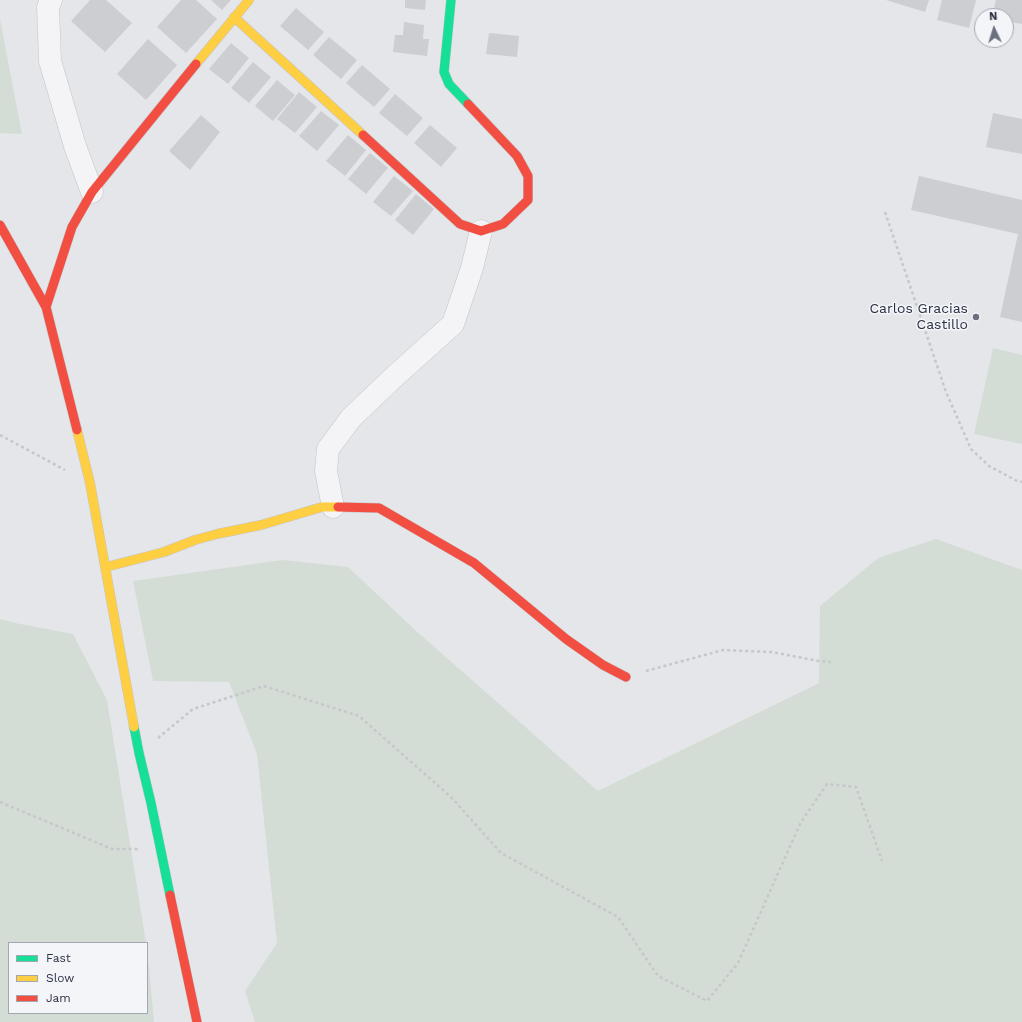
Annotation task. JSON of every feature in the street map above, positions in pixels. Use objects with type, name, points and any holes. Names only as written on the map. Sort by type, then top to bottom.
[{"type":"street","points":[[51,0],[48,6],[50,61],[75,146],[92,192]]},
{"type":"street","points":[[46,307],[72,227],[92,192],[249,0]]},
{"type":"street","points":[[234,17],[460,224],[481,231],[503,224],[528,200],[528,176],[517,156],[449,84],[444,72],[451,0]]},
{"type":"street","points":[[0,225],[46,307],[90,483],[139,753],[197,1022]]},
{"type":"street","points":[[333,507],[326,470],[328,449],[351,418],[453,324],[472,268],[481,231]]},
{"type":"street","points":[[106,567],[164,552],[195,540],[261,525],[322,507],[379,508],[474,563],[572,643],[603,666],[626,677]]},
{"type":"path","points":[[885,212],[946,392],[971,449],[989,466],[1017,481],[1022,482]]},
{"type":"path","points":[[0,435],[90,483]]},
{"type":"path","points":[[626,677],[724,650],[772,652],[831,662]]},
{"type":"path","points":[[139,753],[193,709],[264,686],[359,716],[451,797],[501,853],[618,917],[658,976],[706,1001],[738,963],[801,822],[826,784],[856,787],[882,861]]},
{"type":"path","points":[[0,802],[112,849],[160,848]]},
{"type":"shaded area","points":[[0,19],[22,134],[0,133]]},
{"type":"shaded area","points":[[993,348],[1022,355],[1022,444],[974,434]]},
{"type":"shaded area","points":[[936,539],[1022,570],[1022,1022],[255,1022],[245,991],[277,943],[257,754],[229,682],[153,681],[133,581],[282,560],[348,567],[414,629],[598,791],[819,683],[820,606],[878,558]]},
{"type":"shaded area","points":[[0,619],[73,634],[107,700],[146,942],[8,942],[8,1014],[148,1014],[148,960],[154,1022],[0,1022]]},
{"type":"building","points":[[90,0],[106,0],[132,23],[105,52],[71,21]]},
{"type":"building","points":[[181,0],[196,0],[217,19],[186,53],[157,27]]},
{"type":"building","points":[[211,0],[231,0],[222,10]]},
{"type":"building","points":[[405,0],[426,0],[425,10],[405,8]]},
{"type":"building","points":[[886,0],[929,0],[925,12]]},
{"type":"building","points":[[942,0],[976,0],[969,28],[937,20]]},
{"type":"building","points":[[996,0],[1022,0],[1022,24],[1014,22],[1014,8],[994,8]]},
{"type":"building","points":[[296,8],[324,32],[308,50],[280,26]]},
{"type":"building","points":[[404,22],[424,25],[423,39],[429,39],[427,56],[393,52],[395,35],[403,35]]},
{"type":"building","points":[[489,33],[519,36],[517,57],[486,54]]},
{"type":"building","points":[[329,37],[357,60],[341,79],[313,55]]},
{"type":"building","points":[[148,39],[177,65],[146,100],[117,74]]},
{"type":"building","points":[[231,43],[249,58],[228,84],[209,69]]},
{"type":"building","points":[[253,62],[271,77],[249,103],[231,88]]},
{"type":"building","points":[[362,65],[390,89],[374,107],[346,83]]},
{"type":"building","points":[[277,80],[295,95],[273,121],[255,106]]},
{"type":"building","points":[[299,92],[317,107],[295,133],[277,119]]},
{"type":"building","points":[[395,94],[423,118],[407,136],[379,113]]},
{"type":"building","points":[[321,111],[339,125],[317,151],[299,136]]},
{"type":"building","points":[[993,113],[1022,119],[1022,154],[986,147]]},
{"type":"building","points":[[201,115],[220,132],[190,170],[169,151]]},
{"type":"building","points":[[430,125],[457,148],[441,167],[414,143]]},
{"type":"building","points":[[348,135],[366,150],[345,176],[326,161]]},
{"type":"building","points":[[370,153],[388,168],[366,194],[348,179]]},
{"type":"building","points":[[394,176],[413,191],[391,216],[373,202]]},
{"type":"building","points":[[919,176],[1022,200],[1022,322],[1000,317],[1018,234],[911,210]]},
{"type":"building","points":[[416,194],[434,209],[413,235],[395,220]]},
{"type":"traffic: fast","points":[[451,0],[444,72],[449,84],[468,104]]},
{"type":"traffic: fast","points":[[134,727],[170,895]]},
{"type":"traffic: slow","points":[[196,64],[249,0]]},
{"type":"traffic: slow","points":[[234,17],[363,135]]},
{"type":"traffic: slow","points":[[77,430],[90,483],[134,727]]},
{"type":"traffic: slow","points":[[106,567],[164,552],[195,540],[217,534],[261,525],[322,507],[338,507]]},
{"type":"traffic: jam","points":[[46,307],[72,227],[92,192],[196,64]]},
{"type":"traffic: jam","points":[[363,135],[460,224],[481,231],[503,224],[528,200],[528,176],[517,156],[468,104]]},
{"type":"traffic: jam","points":[[0,225],[46,307],[77,430]]},
{"type":"traffic: jam","points":[[338,507],[379,508],[474,563],[566,639],[603,665],[626,677]]},
{"type":"traffic: jam","points":[[170,895],[197,1022]]},
{"type":"place","name":"Carlos Gracias Castillo","points":[[976,317]]}]
